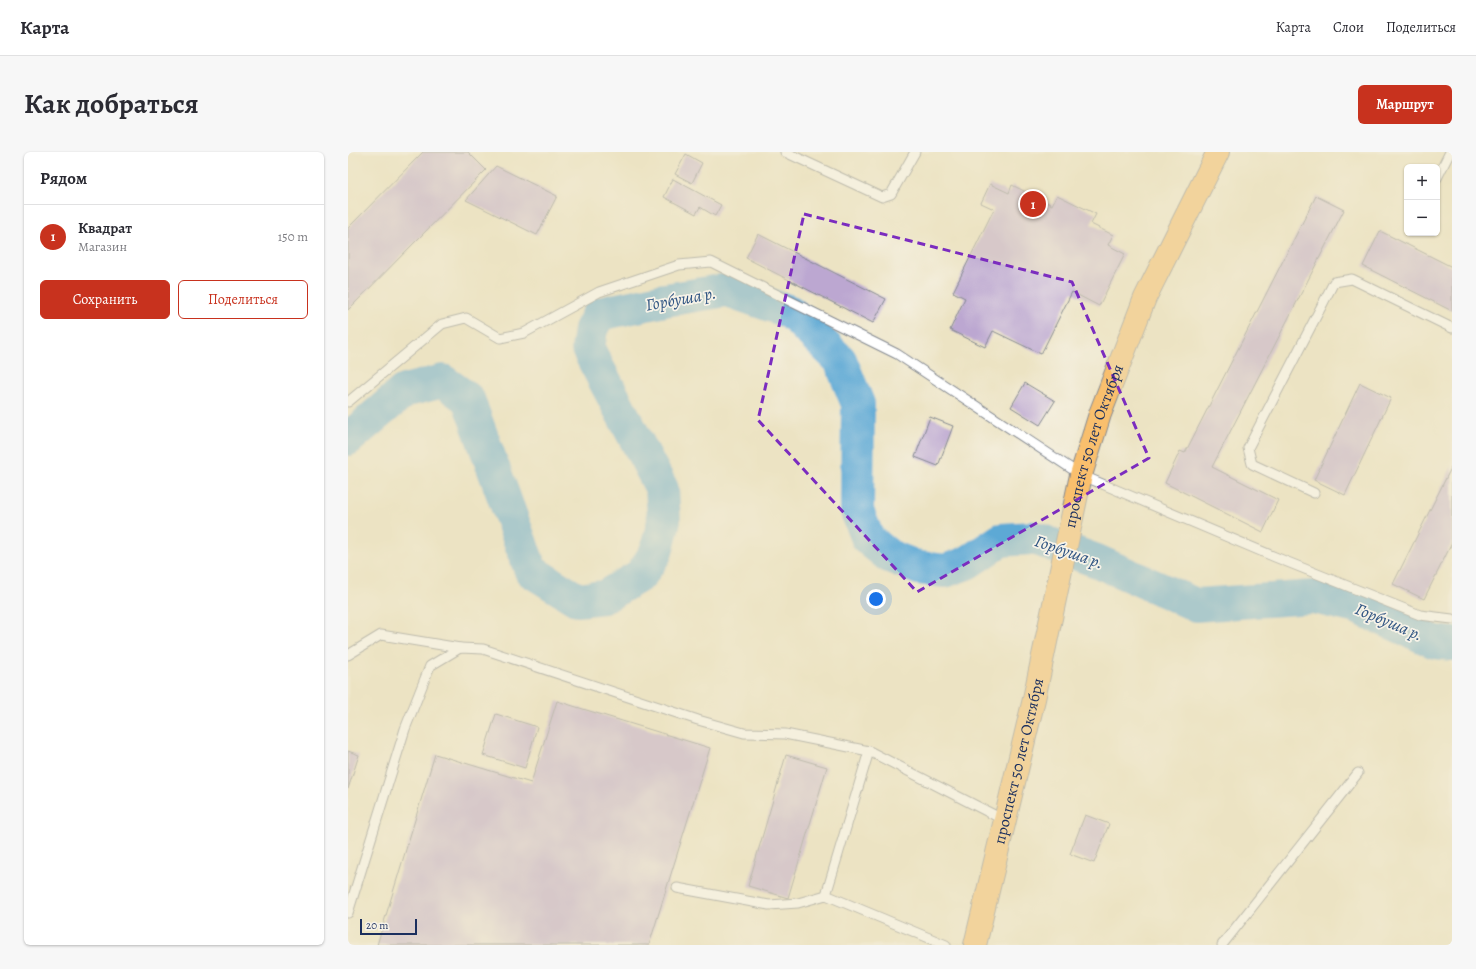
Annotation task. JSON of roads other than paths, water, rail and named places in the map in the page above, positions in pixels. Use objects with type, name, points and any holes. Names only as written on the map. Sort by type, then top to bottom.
[{"type":"main road","name":"проспект 50 лет Октября","points":[[975,945],[1034,699],[1081,474],[1100,414],[1145,298],[1218,152]]},
{"type":"lane","points":[[785,152],[882,198],[890,194],[915,152]]},
{"type":"lane","points":[[1440,172],[1450,152]]},
{"type":"lane","points":[[348,402],[442,324],[466,318],[500,338],[524,333],[599,292],[679,265],[711,262],[897,354],[1081,474],[1275,557],[1420,614],[1452,619]]},
{"type":"lane","points":[[1314,493],[1252,464],[1248,448],[1334,282],[1352,280],[1452,328]]},
{"type":"lane","points":[[348,655],[381,634],[460,648],[483,649],[698,720],[744,733],[785,734],[869,751],[1004,820]]},
{"type":"lane","points":[[348,912],[405,729],[430,666],[460,648]]},
{"type":"lane","points":[[826,894],[869,751]]},
{"type":"lane","points":[[1222,945],[1358,773]]},
{"type":"lane","points":[[677,888],[769,905],[798,903],[826,894],[946,945]]},
{"type":"waterway","name":"Горбуша р.","points":[[348,439],[404,391],[443,381],[468,399],[531,571],[578,600],[604,597],[641,575],[656,552],[664,521],[662,489],[588,349],[591,329],[599,314],[665,300],[727,290],[790,312],[840,360],[858,404],[857,511],[868,539],[889,556],[919,568],[945,571],[967,563],[1001,540],[1034,538],[1097,561],[1196,605],[1313,597],[1356,607],[1435,642],[1452,644]]},
{"type":"place","name":"Квадрат","points":[[1033,204]]}]
